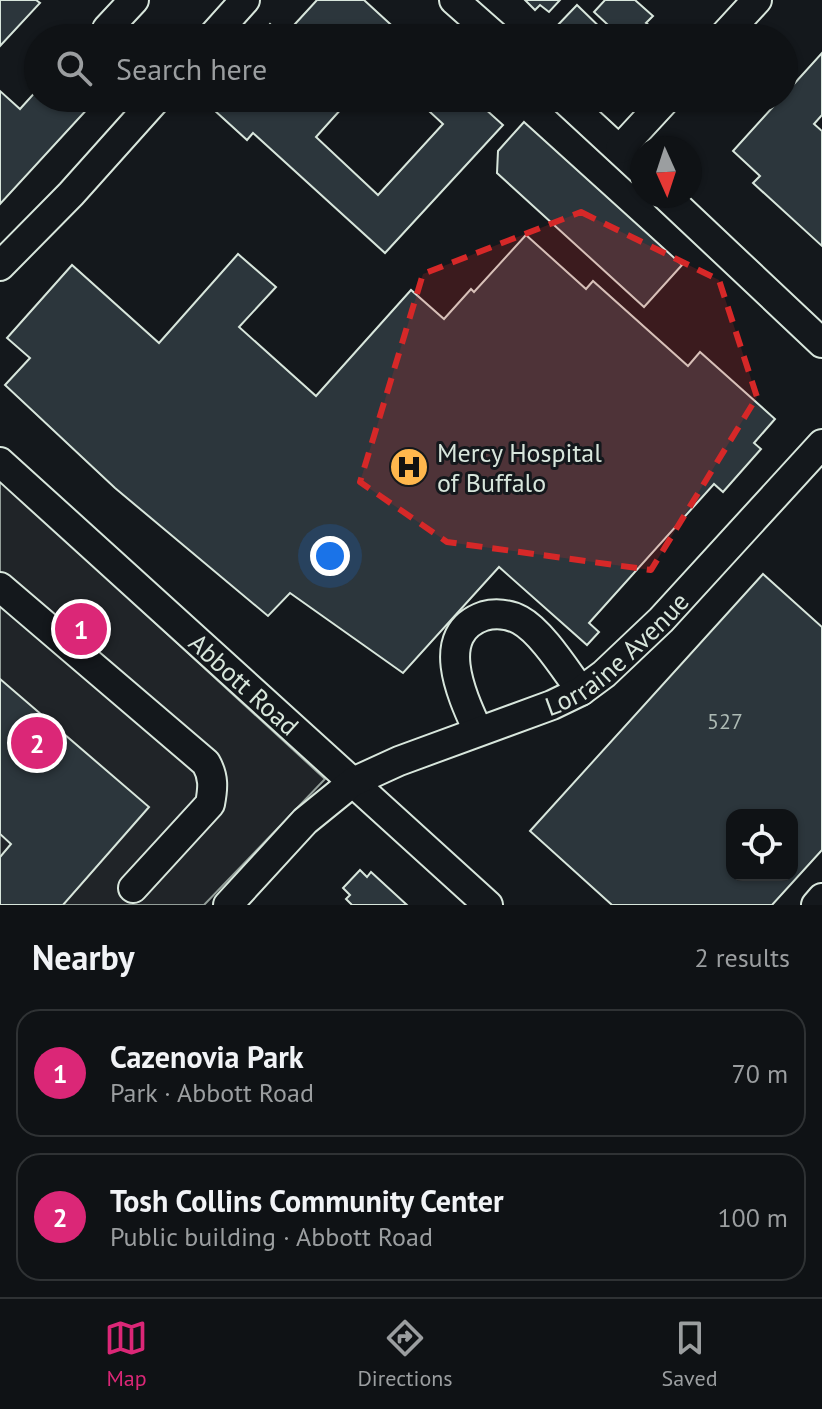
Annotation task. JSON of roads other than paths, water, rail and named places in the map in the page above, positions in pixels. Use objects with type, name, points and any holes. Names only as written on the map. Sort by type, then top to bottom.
[{"type":"street","points":[[112,24],[134,0]]},
{"type":"street","points":[[224,24],[245,0]]},
{"type":"street","points":[[454,0],[481,24]]},
{"type":"street","points":[[735,24],[757,0]]},
{"type":"street","points":[[0,266],[71,194],[144,112]]},
{"type":"street","points":[[579,112],[630,159]]},
{"type":"street","points":[[620,149],[654,112]]},
{"type":"street","points":[[679,208],[822,343]]},
{"type":"street","name":"Lorraine Avenue","points":[[228,905],[305,821],[353,782],[399,761],[552,705],[581,691],[604,674],[661,620],[822,444]]},
{"type":"street","name":"Abbott Road","points":[[0,462],[488,905]]},
{"type":"street","points":[[0,587],[206,763],[212,773],[210,804],[133,888]]},
{"type":"street","points":[[478,731],[457,679],[454,654],[462,632],[477,619],[502,614],[521,620],[549,648],[581,691]]},
{"type":"street","points":[[816,905],[822,898]]},
{"type":"place","name":"Mercy Hospital of Buffalo","points":[[409,467]]},
{"type":"place","name":"Cazenovia Park","points":[[81,629]]},
{"type":"place","name":"Tosh Collins Community Center","points":[[37,743]]}]
